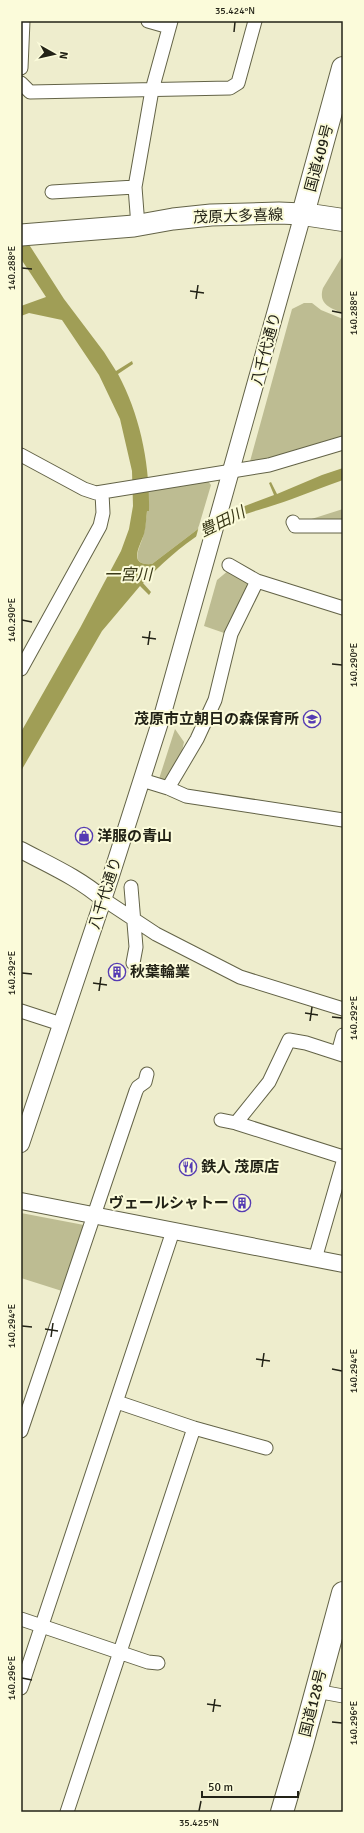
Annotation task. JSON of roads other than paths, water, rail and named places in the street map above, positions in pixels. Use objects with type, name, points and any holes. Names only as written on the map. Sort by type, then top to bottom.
[{"type":"highway","name":"国道409号","points":[[343,68],[305,208],[343,206]]},
{"type":"highway","points":[[305,208],[343,220]]},
{"type":"highway","name":"国道128号","points":[[282,1812],[343,1593]]},
{"type":"main road","name":"茂原大多喜線","points":[[21,235],[138,226],[172,219],[232,201],[251,199],[305,208]]},
{"type":"street","points":[[21,68],[23,21]]},
{"type":"street","points":[[138,226],[135,186],[152,90],[170,24],[148,21]]},
{"type":"street","points":[[21,83],[30,92],[230,88],[238,83],[255,21]]},
{"type":"street","points":[[52,192],[135,186]]},
{"type":"street","name":"八千代通り","points":[[21,1144],[142,780],[204,572],[305,208]]},
{"type":"street","points":[[21,455],[84,490],[90,492],[103,492],[178,480],[230,477],[343,443]]},
{"type":"street","points":[[21,669],[100,526],[103,513],[103,492]]},
{"type":"street","points":[[293,522],[295,526],[343,526]]},
{"type":"street","points":[[229,565],[257,581],[343,608]]},
{"type":"street","points":[[168,788],[186,754],[197,739],[216,700],[231,634],[257,581]]},
{"type":"street","points":[[142,780],[168,788],[186,796],[343,820]]},
{"type":"street","points":[[22,853],[48,864],[90,888],[103,899],[156,934],[240,977],[343,1009]]},
{"type":"street","points":[[131,888],[136,946],[133,963]]},
{"type":"street","points":[[21,1011],[61,1024]]},
{"type":"street","points":[[236,1123],[269,1082],[289,1040],[341,1054],[343,1034]]},
{"type":"street","points":[[21,1431],[136,1091],[138,1087],[146,1082],[147,1074]]},
{"type":"street","points":[[221,1120],[236,1123],[343,1158]]},
{"type":"street","points":[[316,1259],[343,1162]]},
{"type":"street","points":[[21,1201],[343,1264]]},
{"type":"street","points":[[21,1688],[118,1402],[173,1231]]},
{"type":"street","points":[[118,1402],[194,1428],[266,1448]]},
{"type":"street","points":[[67,1812],[194,1428]]},
{"type":"street","points":[[21,1619],[148,1662],[158,1663]]},
{"type":"street","points":[[316,1691],[343,1696]]},
{"type":"water","name":"一宮川","points":[[21,232],[64,299],[104,352],[116,371],[132,361],[133,364],[118,374],[126,390],[138,423],[148,476],[149,511],[147,511],[144,534],[137,554],[137,559],[140,562],[144,564],[152,564],[198,529],[237,509],[274,495],[269,483],[271,482],[277,494],[343,468],[343,480],[214,526],[195,537],[164,562],[143,583],[151,592],[149,595],[140,586],[102,631],[21,771],[21,732],[80,628],[121,551],[129,529],[133,506],[132,471],[120,419],[99,375],[62,320],[29,313],[21,316],[21,306],[46,297],[21,259]]},
{"type":"place","name":"茂原市立朝日の森保育所","points":[[312,719]]},
{"type":"place","name":"洋服の青山","points":[[84,836]]},
{"type":"place","name":"秋葉輪業","points":[[117,972]]},
{"type":"place","name":"鉄人 茂原店","points":[[188,1167]]},
{"type":"place","name":"ヴェールシャトー","points":[[242,1203]]},
{"type":"water label","name":"豊田川","points":[[222,521]]}]
